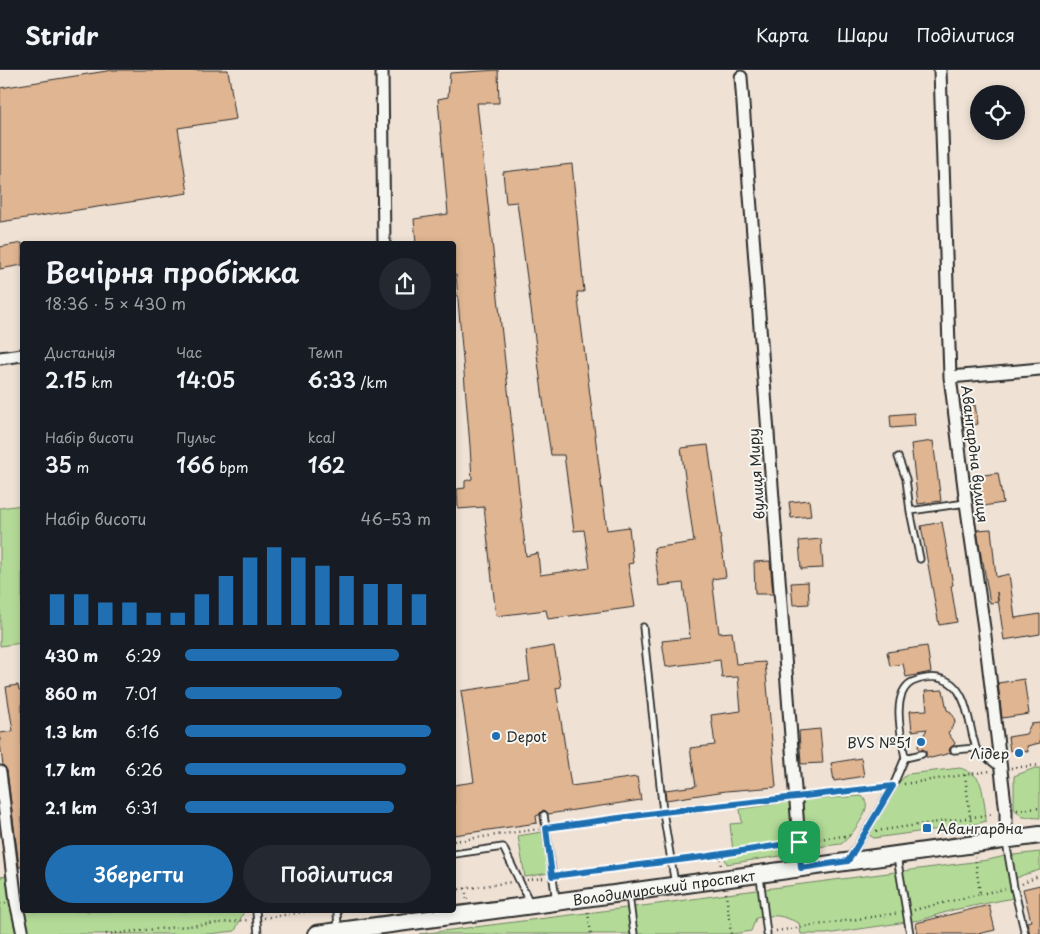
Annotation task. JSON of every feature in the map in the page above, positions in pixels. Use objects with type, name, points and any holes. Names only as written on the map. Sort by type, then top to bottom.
[{"type":"main road","name":"Володимирський проспект","points":[[317,934],[338,933],[1040,835]]},
{"type":"street","points":[[382,70],[384,241]]},
{"type":"street","name":"Авангардна вулиця","points":[[940,70],[950,378],[989,671],[1006,812],[1006,840]]},
{"type":"street","name":"вулиця Миру","points":[[741,77],[801,868]]},
{"type":"street","points":[[0,358],[20,355]]},
{"type":"street","points":[[950,378],[1040,369]]},
{"type":"street","points":[[0,772],[16,902],[23,934]]},
{"type":"lane","points":[[898,457],[906,479],[910,511],[920,559]]},
{"type":"lane","points":[[910,511],[966,503]]},
{"type":"lane","points":[[643,627],[663,812],[676,886]]},
{"type":"lane","points":[[848,861],[893,786],[905,758],[898,710],[900,699],[909,683],[927,678],[938,678],[954,685],[960,693],[976,748],[1001,770]]},
{"type":"lane","points":[[954,750],[976,748]]},
{"type":"lane","points":[[905,758],[922,754]]},
{"type":"lane","points":[[544,815],[556,902]]},
{"type":"lane","points":[[1006,840],[1014,888],[1025,934]]},
{"type":"lane","points":[[456,854],[503,847],[531,905]]},
{"type":"lane","points":[[896,855],[910,934]]},
{"type":"lane","points":[[760,874],[767,934]]},
{"type":"lane","points":[[629,892],[634,934]]},
{"type":"lane","points":[[256,913],[258,934]]},
{"type":"lane","points":[[337,913],[338,933]]},
{"type":"path","points":[[456,841],[663,812],[893,786],[965,775]]},
{"type":"path","points":[[456,890],[703,857],[1040,808]]},
{"type":"path","points":[[586,898],[591,934]]},
{"type":"path","points":[[106,934],[257,919],[297,913]]},
{"type":"green space","points":[[20,505],[20,643],[0,646],[0,508]]},
{"type":"green space","points":[[960,768],[976,776],[982,788],[986,821],[874,838],[869,835],[885,802],[897,785],[908,774]]},
{"type":"green space","points":[[1040,768],[1040,818],[1023,817],[1014,809],[1014,776]]},
{"type":"green space","points":[[862,796],[866,802],[866,807],[862,819],[841,844],[808,848],[780,856],[727,864],[723,853],[733,852],[730,824],[742,823],[740,809],[800,800]]},
{"type":"green space","points":[[542,832],[549,873],[525,877],[518,836]]},
{"type":"green space","points":[[1040,852],[1040,870],[1009,882],[1013,898],[953,910],[920,920],[826,934],[801,934],[799,923],[782,917],[768,916],[756,918],[751,931],[733,934],[419,934],[658,904]]},
{"type":"green space","points":[[8,876],[11,893],[20,892],[20,913],[243,913],[235,931],[209,934],[0,934],[0,877]]},
{"type":"building","points":[[113,70],[228,70],[236,119],[178,128],[188,193],[0,222],[0,88]]},
{"type":"building","points":[[498,70],[499,103],[477,103],[526,556],[538,553],[540,575],[590,568],[584,530],[574,531],[564,455],[551,455],[517,202],[506,203],[503,172],[572,164],[584,292],[577,292],[607,530],[629,527],[633,563],[628,564],[635,607],[548,619],[546,610],[496,616],[484,507],[458,509],[457,489],[465,488],[465,481],[472,479],[456,275],[456,241],[416,241],[414,219],[448,214],[438,99],[448,97],[450,73]]},
{"type":"building","points":[[20,243],[20,265],[0,269],[0,247]]},
{"type":"building","points":[[975,405],[978,424],[964,427],[962,408]]},
{"type":"building","points":[[914,413],[915,426],[891,428],[890,415]]},
{"type":"building","points":[[933,441],[941,501],[918,504],[911,444]]},
{"type":"building","points":[[708,445],[726,577],[712,579],[719,633],[732,632],[736,664],[765,662],[776,787],[726,791],[666,800],[665,790],[696,786],[690,748],[715,745],[711,715],[741,711],[738,677],[722,678],[720,660],[666,667],[662,641],[690,638],[683,583],[659,586],[654,548],[694,542],[681,448]]},
{"type":"building","points":[[998,473],[1003,503],[983,506],[982,501],[974,503],[970,477]]},
{"type":"building","points":[[809,500],[811,516],[791,518],[789,502]]},
{"type":"building","points":[[942,522],[953,585],[951,586],[957,622],[939,625],[921,526]]},
{"type":"building","points":[[991,529],[996,577],[1009,574],[1015,618],[1040,614],[1040,634],[1004,640],[997,592],[998,602],[990,603],[977,530]]},
{"type":"building","points":[[821,539],[823,568],[801,569],[799,541]]},
{"type":"building","points":[[770,561],[773,594],[755,594],[754,562]]},
{"type":"building","points":[[808,582],[809,604],[793,605],[791,583]]},
{"type":"building","points":[[554,646],[561,687],[556,688],[571,786],[637,777],[641,800],[548,814],[543,810],[536,816],[537,823],[456,835],[456,785],[474,782],[461,691],[530,681],[526,651]]},
{"type":"building","points":[[927,646],[931,672],[906,677],[903,664],[890,666],[887,652]]},
{"type":"building","points":[[1024,679],[1029,714],[1002,718],[998,683]]},
{"type":"building","points":[[18,685],[20,690],[20,867],[7,771],[3,765],[0,744],[0,733],[13,731],[6,687]]},
{"type":"building","points":[[943,690],[947,710],[954,717],[955,723],[948,733],[955,743],[950,748],[949,751],[951,753],[931,758],[926,757],[926,751],[923,749],[919,750],[918,746],[927,729],[912,731],[910,711],[927,710],[925,691]]},
{"type":"building","points":[[1040,723],[1040,743],[1027,746],[1028,752],[1010,751],[1008,737],[1026,734],[1031,724]]},
{"type":"building","points":[[820,729],[823,763],[801,764],[799,731]]},
{"type":"building","points":[[861,758],[864,776],[834,781],[831,763]]},
{"type":"building","points":[[1040,885],[1040,934],[1030,934],[1027,922],[1031,921],[1023,889]]},
{"type":"building","points":[[989,905],[995,930],[978,934],[918,934],[916,923]]},
{"type":"place","name":"Depot","points":[[496,736]]},
{"type":"place","name":"BVS №51","points":[[921,742]]},
{"type":"place","name":"Лідер","points":[[1019,753]]},
{"type":"place","name":"Авангардна","points":[[927,828]]},
{"type":"route","points":[[893,786],[848,861],[801,868],[799,842],[703,857],[552,876],[546,828],[663,812],[893,786]]}]
